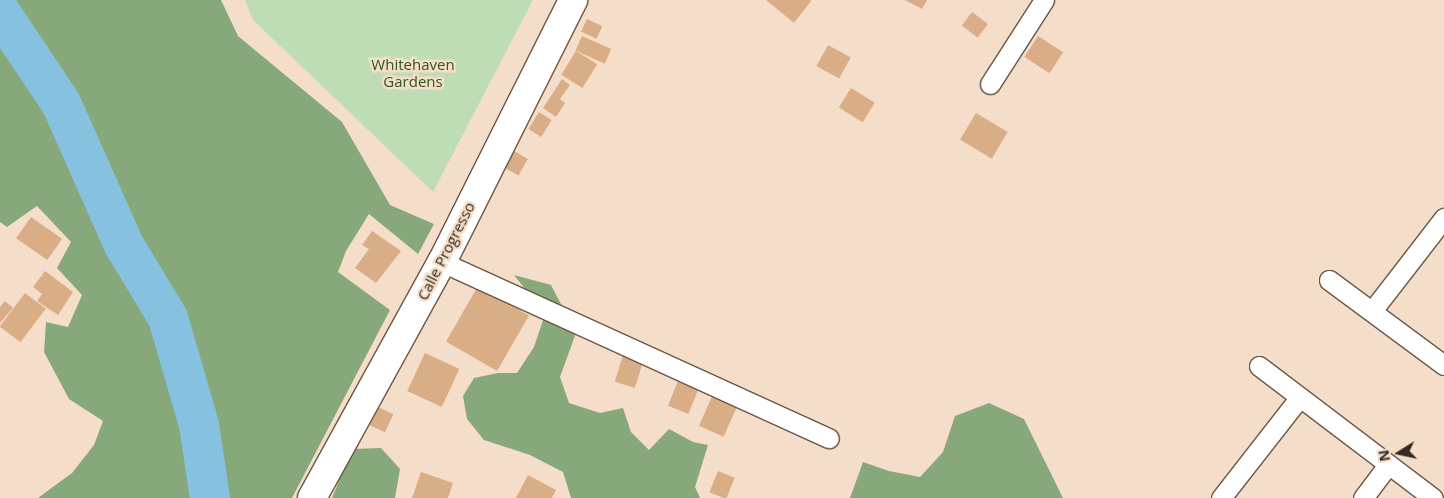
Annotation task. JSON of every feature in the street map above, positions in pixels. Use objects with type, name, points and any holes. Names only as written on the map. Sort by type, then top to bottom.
[{"type":"main road","name":"Calle Progresso","points":[[312,498],[442,262],[573,0]]},
{"type":"street","points":[[990,84],[1044,0]]},
{"type":"street","points":[[1372,311],[1444,218]]},
{"type":"street","points":[[442,262],[829,438]]},
{"type":"street","points":[[1329,280],[1444,366]]},
{"type":"street","points":[[1259,366],[1433,498]]},
{"type":"street","points":[[1221,498],[1300,397]]},
{"type":"street","points":[[1363,498],[1388,465]]},
{"type":"green space","points":[[4,0],[221,0],[238,36],[342,122],[390,205],[434,224],[418,254],[369,214],[346,251],[338,272],[390,310],[292,498],[220,498],[210,425],[189,352],[161,276],[128,229],[69,90]]},
{"type":"green space","name":"Whitehaven Gardens","points":[[245,0],[533,0],[433,192],[253,20]]},
{"type":"green space","points":[[0,33],[53,103],[122,252],[163,326],[170,379],[191,436],[203,498],[38,498],[72,473],[94,445],[103,421],[69,399],[44,352],[46,322],[68,327],[82,295],[57,268],[71,242],[37,206],[7,227],[0,222]]},
{"type":"green space","points":[[514,275],[551,285],[576,333],[560,377],[569,403],[600,413],[623,408],[631,432],[649,450],[669,429],[693,442],[708,445],[695,487],[700,498],[571,498],[563,472],[530,455],[484,440],[467,419],[463,396],[474,378],[498,373],[517,373],[534,347],[545,314]]},
{"type":"green space","points":[[989,403],[1024,419],[1063,498],[850,498],[863,462],[889,471],[920,477],[943,452],[955,416]]},
{"type":"green space","points":[[381,448],[400,469],[395,498],[332,498],[352,449]]},
{"type":"building","points":[[766,0],[810,0],[811,1],[794,23]]},
{"type":"building","points":[[905,0],[927,0],[922,9]]},
{"type":"building","points":[[972,12],[988,24],[978,38],[962,26]]},
{"type":"building","points":[[587,19],[602,26],[596,39],[581,32]]},
{"type":"building","points":[[582,36],[611,49],[605,64],[575,51]]},
{"type":"building","points":[[1038,36],[1063,52],[1050,73],[1024,57]]},
{"type":"building","points":[[828,45],[851,58],[839,79],[816,66]]},
{"type":"building","points":[[576,51],[597,64],[582,88],[561,75]]},
{"type":"building","points":[[562,79],[570,85],[560,99],[565,103],[556,117],[543,108]]},
{"type":"building","points":[[851,88],[875,103],[863,122],[839,108]]},
{"type":"building","points":[[539,112],[552,120],[541,137],[528,129]]},
{"type":"building","points":[[976,113],[1008,132],[992,159],[960,140]]},
{"type":"building","points":[[514,151],[528,159],[518,175],[504,167]]},
{"type":"building","points":[[31,217],[62,239],[47,260],[16,238]]},
{"type":"building","points":[[372,231],[401,251],[376,283],[355,268],[369,249],[362,245]]},
{"type":"building","points":[[45,271],[73,292],[58,315],[37,301],[42,294],[33,287]]},
{"type":"building","points":[[478,286],[529,315],[497,371],[446,341]]},
{"type":"building","points":[[25,293],[46,309],[20,342],[0,326]]},
{"type":"building","points":[[5,301],[13,308],[0,323],[0,307]]},
{"type":"building","points":[[425,353],[459,369],[442,407],[407,391]]},
{"type":"building","points":[[623,355],[643,361],[635,388],[615,382]]},
{"type":"building","points":[[680,376],[700,384],[688,414],[668,406]]},
{"type":"building","points":[[714,392],[739,403],[724,437],[699,426]]},
{"type":"building","points":[[378,407],[393,414],[385,432],[370,425]]},
{"type":"building","points":[[718,471],[735,478],[727,498],[709,492]]},
{"type":"building","points":[[421,472],[453,483],[448,498],[412,498]]},
{"type":"building","points":[[528,475],[556,490],[552,498],[516,498]]},
{"type":"waterway","points":[[0,12],[61,103],[124,245],[168,318],[199,425],[210,498]]}]
